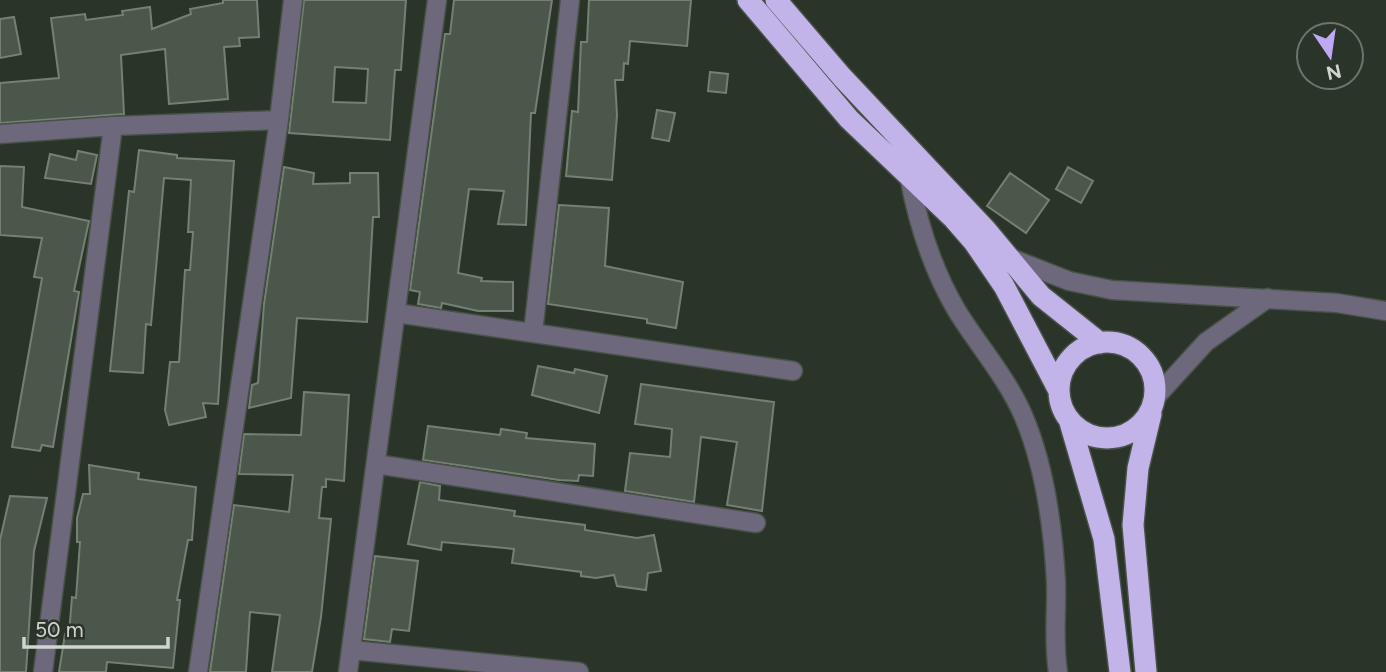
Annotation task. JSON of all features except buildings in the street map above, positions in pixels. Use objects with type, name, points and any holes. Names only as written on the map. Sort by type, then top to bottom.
[{"type":"highway","points":[[748,0],[823,90],[954,219],[990,265],[1024,320],[1059,391],[1104,539],[1120,672]]},
{"type":"highway","points":[[776,0],[1041,296],[1100,343]]},
{"type":"highway","points":[[1059,391],[1066,365],[1087,347],[1100,343],[1115,343],[1142,357],[1155,384],[1138,468],[1133,525],[1146,672]]},
{"type":"highway","points":[[1069,419],[1092,436],[1121,436],[1134,430],[1153,403]]},
{"type":"street","points":[[198,672],[279,120],[293,0]]},
{"type":"street","points":[[348,672],[437,0]]},
{"type":"street","points":[[533,333],[570,0]]},
{"type":"street","points":[[0,134],[113,126],[279,120]]},
{"type":"street","points":[[43,672],[113,126]]},
{"type":"street","points":[[909,176],[918,224],[935,267],[956,309],[1022,412],[1033,442],[1048,500],[1056,584],[1053,619],[1058,672]]},
{"type":"street","points":[[1008,257],[1069,281],[1112,290],[1337,303],[1386,311]]},
{"type":"street","points":[[1153,403],[1206,342],[1269,298]]},
{"type":"street","points":[[396,313],[793,371]]},
{"type":"street","points":[[376,464],[756,523]]},
{"type":"street","points":[[351,650],[579,672]]}]
